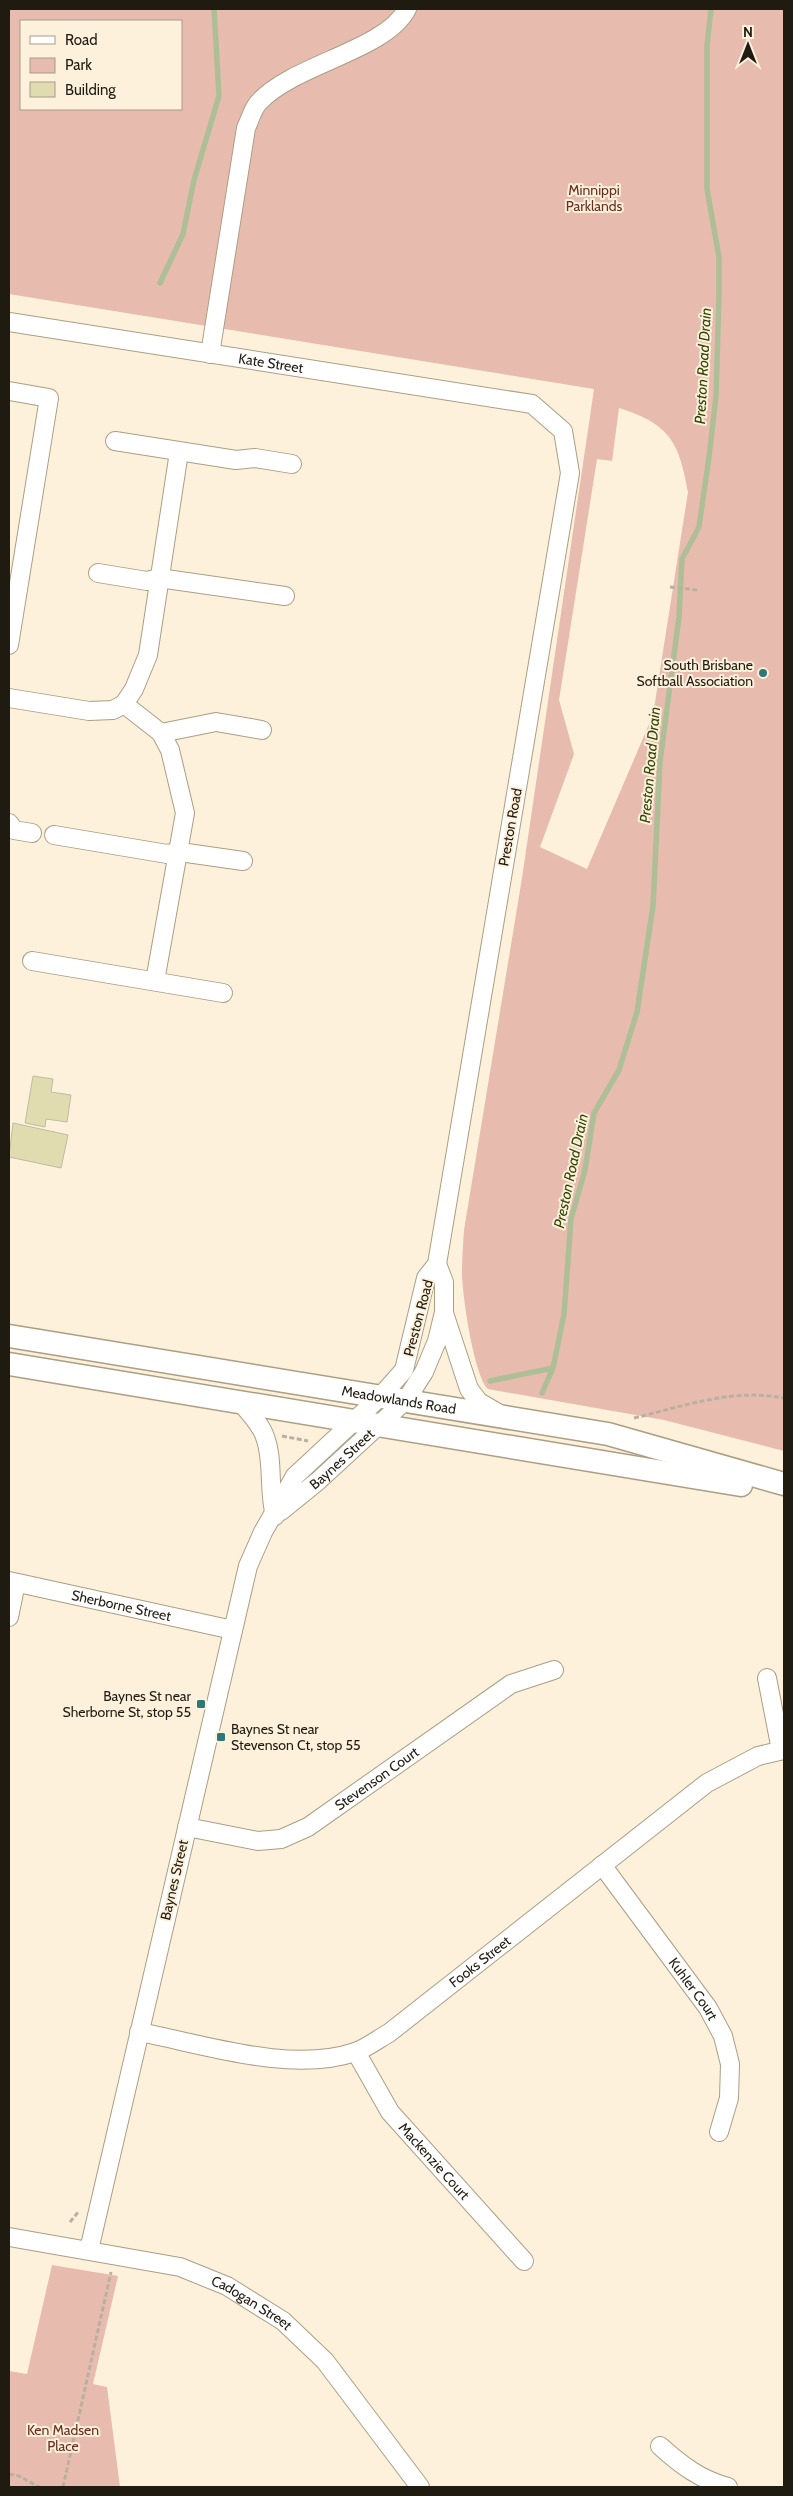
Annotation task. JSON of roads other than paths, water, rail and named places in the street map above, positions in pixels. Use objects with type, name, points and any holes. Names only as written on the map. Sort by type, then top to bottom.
[{"type":"main road","name":"Meadowlands Road","points":[[9,1336],[608,1434],[784,1484]]},
{"type":"main road","name":"Meadowlands Road","points":[[9,1364],[784,1492]]},
{"type":"street","points":[[210,354],[246,128],[258,102],[284,80],[367,43],[392,27],[407,9]]},
{"type":"street","name":"Kate Street","points":[[9,322],[532,404]]},
{"type":"street","points":[[9,391],[50,398],[9,645]]},
{"type":"street","name":"Preston Road","points":[[381,1396],[404,1370],[426,1278],[437,1264],[570,473],[563,431],[532,404]]},
{"type":"street","points":[[115,442],[236,460],[255,458],[292,464]]},
{"type":"street","points":[[9,698],[89,711],[113,710],[124,704],[134,689],[148,655],[158,578],[170,517],[179,452]]},
{"type":"street","points":[[98,573],[147,581],[158,578],[285,596]]},
{"type":"street","points":[[124,704],[161,734],[170,750],[186,812],[155,981]]},
{"type":"street","points":[[161,734],[216,722],[262,730]]},
{"type":"street","points":[[9,823],[14,830],[32,833]]},
{"type":"street","points":[[54,835],[167,854],[180,852],[243,861]]},
{"type":"street","points":[[32,961],[223,993]]},
{"type":"street","name":"Preston Road","points":[[406,1400],[428,1364],[444,1312],[444,1282],[437,1264]]},
{"type":"street","points":[[444,1312],[469,1389],[479,1402],[504,1417]]},
{"type":"street","name":"Baynes Street","points":[[89,2250],[248,1566],[263,1532],[275,1516],[295,1476],[381,1396]]},
{"type":"street","name":"Baynes Street","points":[[275,1516],[318,1481],[406,1400]]},
{"type":"street","points":[[240,1401],[265,1436],[269,1453],[270,1497],[275,1516]]},
{"type":"street","points":[[9,1617],[13,1582]]},
{"type":"street","name":"Sherborne Street","points":[[13,1582],[232,1630]]},
{"type":"street","name":"Stevenson Court","points":[[186,1827],[258,1841],[281,1839],[308,1827],[511,1684],[554,1670]]},
{"type":"street","points":[[767,1678],[783,1750]]},
{"type":"street","name":"Fooks Street","points":[[139,2032],[274,2059],[317,2060],[356,2052],[389,2033],[706,1783],[758,1756],[783,1750]]},
{"type":"street","name":"Kuhler Court","points":[[602,1865],[708,2008],[723,2036],[730,2064],[729,2098],[719,2132]]},
{"type":"street","name":"Mackenzie Court","points":[[356,2052],[390,2112],[524,2261]]},
{"type":"street","name":"Cadogan Street","points":[[9,2237],[115,2254],[180,2267],[227,2286],[283,2321],[325,2361],[420,2487]]},
{"type":"street","points":[[660,2446],[685,2469],[728,2487]]},
{"type":"waterway","points":[[160,283],[183,234],[194,180],[219,96],[214,9]]},
{"type":"waterway","name":"Preston Road Drain","points":[[542,1393],[553,1368],[564,1314],[571,1219],[585,1170],[594,1113],[619,1070],[637,1012],[653,906],[660,762],[679,617],[682,559],[699,527],[709,457],[716,396],[719,295],[719,257],[707,189],[707,45],[711,9]]},
{"type":"waterway","points":[[490,1381],[553,1368]]},
{"type":"place","name":"South Brisbane Softball Association","points":[[763,673]]},
{"type":"place","name":"Baynes St near Sherborne St, stop 55","points":[[201,1704]]},
{"type":"place","name":"Baynes St near Stevenson Ct, stop 55","points":[[221,1737]]},
{"type":"park label","name":"Minnippi Parklands","points":[[594,198]]},
{"type":"park label","name":"Ken Madsen Place","points":[[63,2438]]}]
